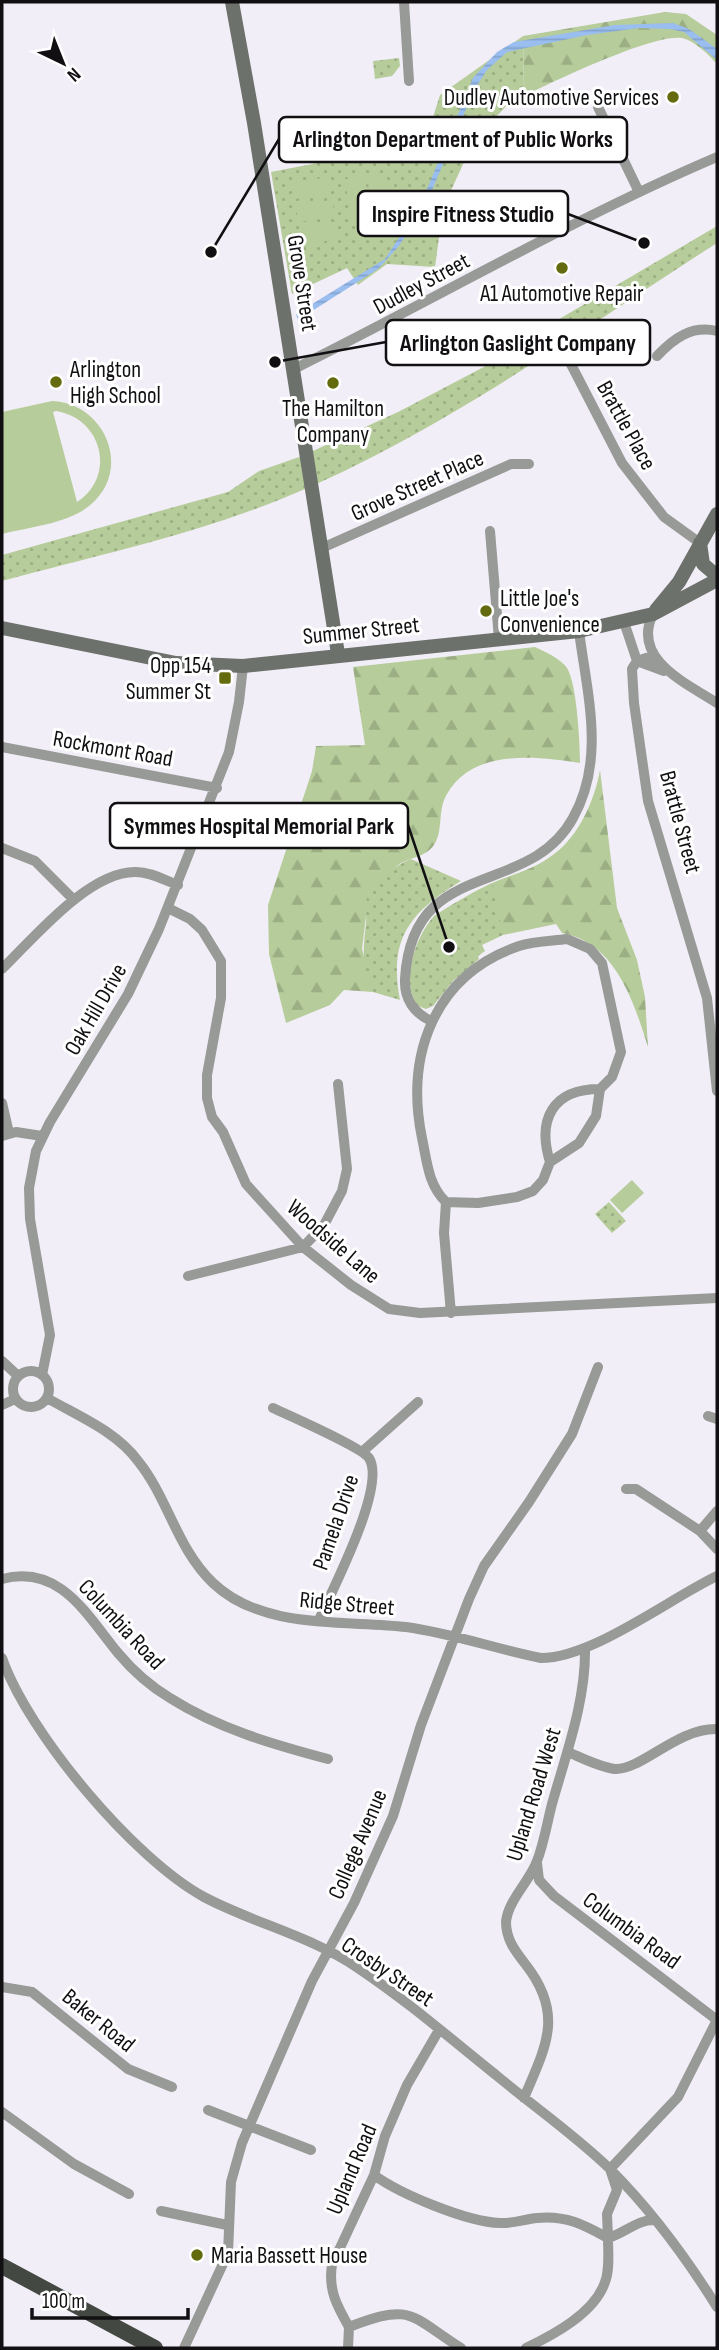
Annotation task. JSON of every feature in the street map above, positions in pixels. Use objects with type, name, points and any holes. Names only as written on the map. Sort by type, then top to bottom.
[{"type":"highway","points":[[2,2266],[155,2348]]},
{"type":"main road","name":"Grove Street","points":[[232,2],[294,369],[338,654]]},
{"type":"main road","points":[[653,614],[679,582],[717,514]]},
{"type":"main road","name":"Summer Street","points":[[2,628],[176,663],[243,666],[579,631],[653,614],[717,578],[703,564],[700,544]]},
{"type":"street","points":[[404,2],[409,81]]},
{"type":"street","points":[[598,107],[638,191]]},
{"type":"street","name":"Dudley Street","points":[[294,369],[638,191],[717,157]]},
{"type":"street","points":[[657,356],[674,339],[688,332],[703,328],[717,331]]},
{"type":"street","name":"Brattle Place","points":[[561,345],[622,463],[664,517],[700,544]]},
{"type":"street","name":"Grove Street Place","points":[[322,548],[511,464],[529,464]]},
{"type":"street","points":[[490,531],[499,639]]},
{"type":"street","points":[[653,614],[647,631],[652,656],[669,673]]},
{"type":"street","points":[[624,622],[637,660],[669,673],[717,703]]},
{"type":"street","points":[[431,1021],[411,1007],[405,985],[407,953],[424,914],[472,883],[531,860],[556,842],[573,819],[585,792],[593,759],[579,631]]},
{"type":"street","points":[[637,660],[652,656]]},
{"type":"street","name":"Brattle Street","points":[[637,660],[632,669],[634,703],[648,801],[707,998],[717,1091]]},
{"type":"street","name":"Oak Hill Drive","points":[[42,1375],[50,1335],[29,1197],[34,1160],[42,1136],[128,994],[168,908],[229,752],[243,666]]},
{"type":"street","name":"Rockmont Road","points":[[2,747],[217,788]]},
{"type":"street","points":[[2,848],[34,861],[74,901]]},
{"type":"street","points":[[2,969],[74,901],[100,881],[129,872],[148,874],[177,885]]},
{"type":"street","name":"Woodside Lane","points":[[168,908],[190,919],[202,930],[221,961],[219,1019],[206,1086],[211,1113],[223,1132],[246,1184],[303,1247],[365,1295],[389,1309],[451,1313],[717,1298]]},
{"type":"street","points":[[446,1202],[478,1203],[517,1197],[533,1191],[543,1180],[550,1162],[579,1143],[596,1116],[600,1089],[612,1077],[621,1052],[602,963],[579,942],[567,939],[541,942],[499,955],[458,984],[431,1021],[421,1046],[416,1098],[432,1184],[446,1202],[444,1233],[451,1313]]},
{"type":"street","points":[[188,1276],[303,1247],[329,1216],[346,1177],[347,1142],[338,1084]]},
{"type":"street","points":[[550,1162],[543,1144],[550,1111],[574,1092],[600,1089]]},
{"type":"street","points":[[2,1103],[5,1134],[27,1132],[42,1136]]},
{"type":"street","points":[[2,1362],[18,1376]]},
{"type":"street","name":"College Avenue","points":[[184,2348],[228,2253],[231,2182],[248,2128],[326,1951],[354,1903],[393,1816],[421,1725],[484,1566],[572,1434],[598,1367]]},
{"type":"street","points":[[27,1371],[42,1375],[48,1383],[47,1398],[31,1408],[15,1399],[13,1386],[18,1376],[27,1371]]},
{"type":"street","name":"Ridge Street","points":[[47,1398],[104,1430],[134,1455],[160,1496],[183,1544],[214,1584],[234,1598],[288,1618],[407,1628],[541,1658],[555,1658],[585,1648],[717,1576]]},
{"type":"street","points":[[2,1405],[15,1399]]},
{"type":"street","points":[[362,1452],[418,1402]]},
{"type":"street","name":"Pamela Drive","points":[[273,1408],[362,1452],[372,1467],[370,1491],[349,1551],[319,1620]]},
{"type":"street","points":[[626,1489],[636,1489],[700,1531],[717,1549]]},
{"type":"street","points":[[700,1531],[717,1511]]},
{"type":"street","name":"Columbia Road","points":[[2,1579],[33,1576],[62,1587],[143,1679],[203,1717],[241,1735],[328,1759]]},
{"type":"street","name":"Upland Road West","points":[[524,2098],[545,2050],[549,2025],[539,1986],[514,1951],[507,1935],[506,1919],[537,1862],[568,1752],[583,1679],[585,1648]]},
{"type":"street","name":"Crosby Street","points":[[2,1658],[28,1713],[52,1745],[127,1837],[168,1875],[246,1917],[356,1966],[439,2030],[610,2169],[655,2220],[716,2301]]},
{"type":"street","points":[[568,1752],[616,1769],[628,1767],[685,1735],[717,1729]]},
{"type":"street","name":"Columbia Road","points":[[537,1862],[539,1880],[554,1896],[717,2020]]},
{"type":"street","name":"Baker Road","points":[[2,1987],[32,1992],[128,2069],[172,2087]]},
{"type":"street","points":[[526,2348],[572,2321],[594,2301],[606,2282],[607,2214],[617,2190],[610,2169],[678,2097],[717,2020]]},
{"type":"street","name":"Upland Road","points":[[349,2327],[336,2304],[329,2281],[338,2248],[374,2175],[385,2136],[407,2085],[439,2030]]},
{"type":"street","points":[[208,2110],[248,2128],[311,2150]]},
{"type":"street","points":[[2,2112],[74,2164],[129,2194]]},
{"type":"street","points":[[374,2175],[404,2192],[458,2215],[500,2224],[536,2218],[574,2219],[608,2238],[625,2233],[643,2220],[655,2220]]},
{"type":"street","points":[[161,2211],[228,2225]]},
{"type":"street","points":[[348,2348],[349,2327],[387,2313],[407,2313],[461,2348]]},
{"type":"green space","points":[[665,12],[686,14],[717,35],[717,64],[692,42],[682,38],[668,38],[627,50],[524,96],[523,36]]},
{"type":"green space","points":[[523,36],[524,96],[515,97],[495,118],[480,127],[443,208],[435,267],[387,264],[358,285],[347,268],[292,294],[271,172],[379,151],[398,118],[428,133],[440,95]]},
{"type":"green space","points":[[399,58],[400,66],[392,76],[375,79],[373,61]]},
{"type":"green space","points":[[384,173],[390,210],[373,213],[367,176]]},
{"type":"green space","points":[[329,177],[331,194],[295,199],[292,183]]},
{"type":"green space","points":[[362,177],[367,213],[350,216],[345,179]]},
{"type":"green space","points":[[332,200],[335,217],[298,222],[296,205]]},
{"type":"green space","points":[[335,222],[338,239],[301,245],[299,228]]},
{"type":"green space","points":[[717,226],[717,243],[498,385],[385,451],[234,517],[2,581],[2,555],[228,492],[259,471],[302,456],[398,412],[518,349],[561,318]]},
{"type":"green space","points":[[52,401],[71,405],[86,413],[99,426],[111,457],[110,475],[103,491],[89,506],[70,517],[2,534],[2,412]],"holes":[[[53,412],[72,416],[93,436],[99,449],[100,464],[97,478],[89,491],[77,502]]]},
{"type":"green space","points":[[535,647],[548,653],[567,668],[577,714],[580,763],[543,758],[505,759],[470,770],[456,782],[445,798],[439,834],[434,845],[426,852],[397,866],[369,892],[362,949],[373,992],[344,990],[330,1005],[286,1023],[269,954],[268,905],[312,771],[316,746],[365,745],[353,667]]},
{"type":"green space","points":[[600,770],[617,908],[637,960],[645,997],[648,1047],[620,976],[596,948],[562,933],[556,924],[503,935],[497,924],[434,916],[483,887],[540,864],[563,846],[584,816]]},
{"type":"green space","points":[[411,859],[461,881],[429,904],[407,928],[397,959],[400,1000],[373,992],[366,975],[366,904],[367,896],[376,883],[394,868]]},
{"type":"green space","points":[[492,883],[503,935],[482,945],[485,951],[478,956],[479,959],[453,981],[433,1006],[426,1009],[418,1006],[412,996],[410,972],[416,947],[427,925],[434,916]]},
{"type":"green space","points":[[632,1180],[644,1193],[622,1213],[610,1200]]},
{"type":"green space","points":[[609,1202],[626,1221],[612,1233],[595,1214]]},
{"type":"water","points":[[673,23],[689,29],[717,49],[717,60],[684,32],[670,29],[639,28],[587,35],[507,52],[487,70],[474,90],[425,207],[398,247],[378,269],[298,320],[296,314],[385,259],[420,206],[473,78],[497,52],[514,42],[615,25]]},
{"type":"place","name":"Dudley Automotive Services","points":[[673,97]]},
{"type":"place","name":"Inspire Fitness Studio","points":[[644,243]]},
{"type":"place","name":"Arlington Department of Public Works","points":[[211,252]]},
{"type":"place","name":"A1 Automotive Repair","points":[[562,268]]},
{"type":"place","name":"Arlington Gaslight Company","points":[[275,362]]},
{"type":"place","name":"Arlington High School","points":[[56,382]]},
{"type":"place","name":"The Hamilton Company","points":[[333,383]]},
{"type":"place","name":"Little Joe's Convenience","points":[[486,611]]},
{"type":"place","name":"Opp 154 Summer St","points":[[225,678]]},
{"type":"place","name":"Symmes Hospital Memorial Park","points":[[449,947]]},
{"type":"place","name":"Maria Bassett House","points":[[197,2255]]}]
